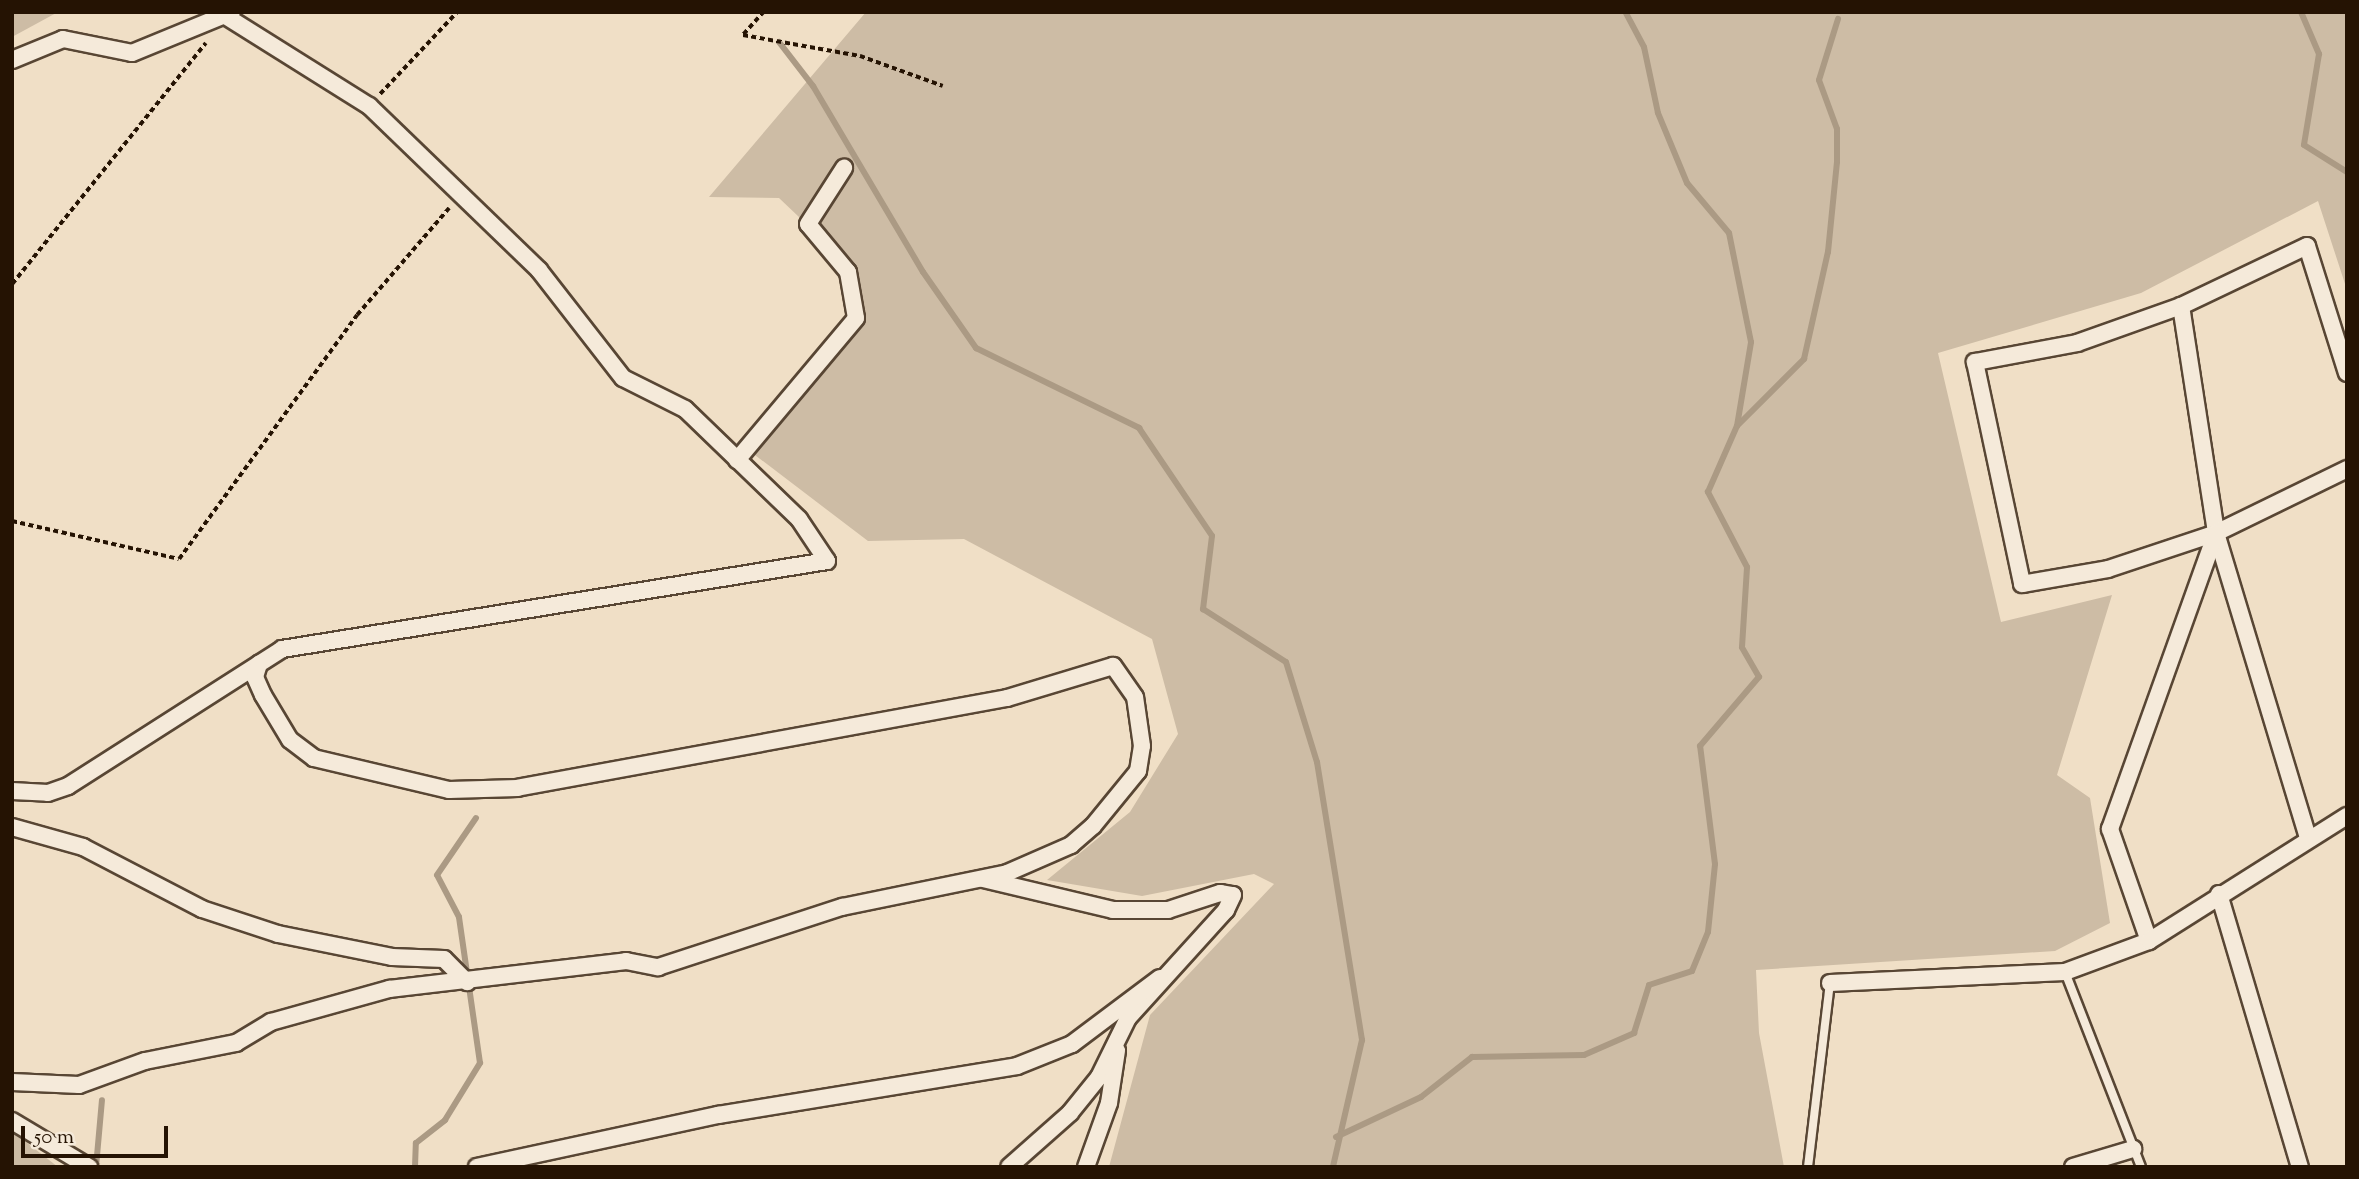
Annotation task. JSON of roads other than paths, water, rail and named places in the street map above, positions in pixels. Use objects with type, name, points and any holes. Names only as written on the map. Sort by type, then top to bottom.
[{"type":"street","points":[[12,60],[63,39],[132,53],[229,15],[369,106],[539,270],[624,378],[685,409],[799,519],[827,561],[329,646],[302,644],[259,664],[68,786],[48,793],[12,791]]},
{"type":"street","points":[[737,460],[856,318],[848,272],[808,224],[844,168]]},
{"type":"street","points":[[2347,373],[2307,246],[2181,306],[2077,343],[1975,362],[2022,584],[2108,569],[2216,533],[2347,469]]},
{"type":"street","points":[[2181,306],[2216,533],[2308,838]]},
{"type":"street","points":[[2149,941],[2110,829],[2216,533]]},
{"type":"street","points":[[12,1082],[79,1085],[145,1061],[236,1043],[271,1022],[388,989],[467,982],[626,961],[659,967],[842,907],[974,877],[1007,873],[1070,845],[1124,793],[1138,771],[1142,746],[1135,697],[1113,666],[1007,698],[485,793],[314,758],[290,740],[263,695],[255,677],[259,664]]},
{"type":"street","points":[[1830,983],[2065,972],[2149,941],[2219,894],[2347,816]]},
{"type":"street","points":[[12,827],[83,847],[202,909],[291,937],[392,957],[444,959],[467,982]]},
{"type":"street","points":[[974,877],[1113,910],[1168,910],[1220,893],[1233,895],[1226,910],[1160,978],[1128,1018],[1118,1043],[1070,1113],[1009,1167]]},
{"type":"street","points":[[2219,894],[2300,1167]]},
{"type":"street","points":[[477,1167],[718,1115],[1017,1066],[1072,1044],[1160,978]]},
{"type":"street","points":[[1086,1167],[1109,1103],[1118,1043]]},
{"type":"street","points":[[12,1121],[89,1167]]},
{"type":"street","points":[[2073,1167],[2133,1149]]},
{"type":"lane","points":[[2065,972],[2141,1167]]},
{"type":"lane","points":[[1808,1167],[1830,983]]},
{"type":"waterway","points":[[1336,1137],[1421,1097],[1472,1057],[1584,1055],[1634,1033],[1649,985],[1692,971],[1708,932],[1715,864],[1700,746],[1759,677],[1742,647],[1747,567],[1708,492],[1737,426],[1751,342],[1729,233],[1687,183],[1658,113],[1644,47],[1625,12]]},
{"type":"waterway","points":[[2301,12],[2319,54],[2304,145],[2347,172]]},
{"type":"waterway","points":[[1737,426],[1804,359],[1828,252],[1837,162],[1837,129],[1819,80],[1838,19]]},
{"type":"waterway","points":[[779,42],[813,86],[923,272],[976,348],[1139,428],[1212,536],[1203,609],[1286,662],[1317,762],[1362,1040],[1333,1167]]},
{"type":"waterway","points":[[415,1167],[416,1143],[445,1120],[480,1063],[459,917],[437,875],[476,818]]},
{"type":"waterway","points":[[96,1167],[102,1100]]}]
